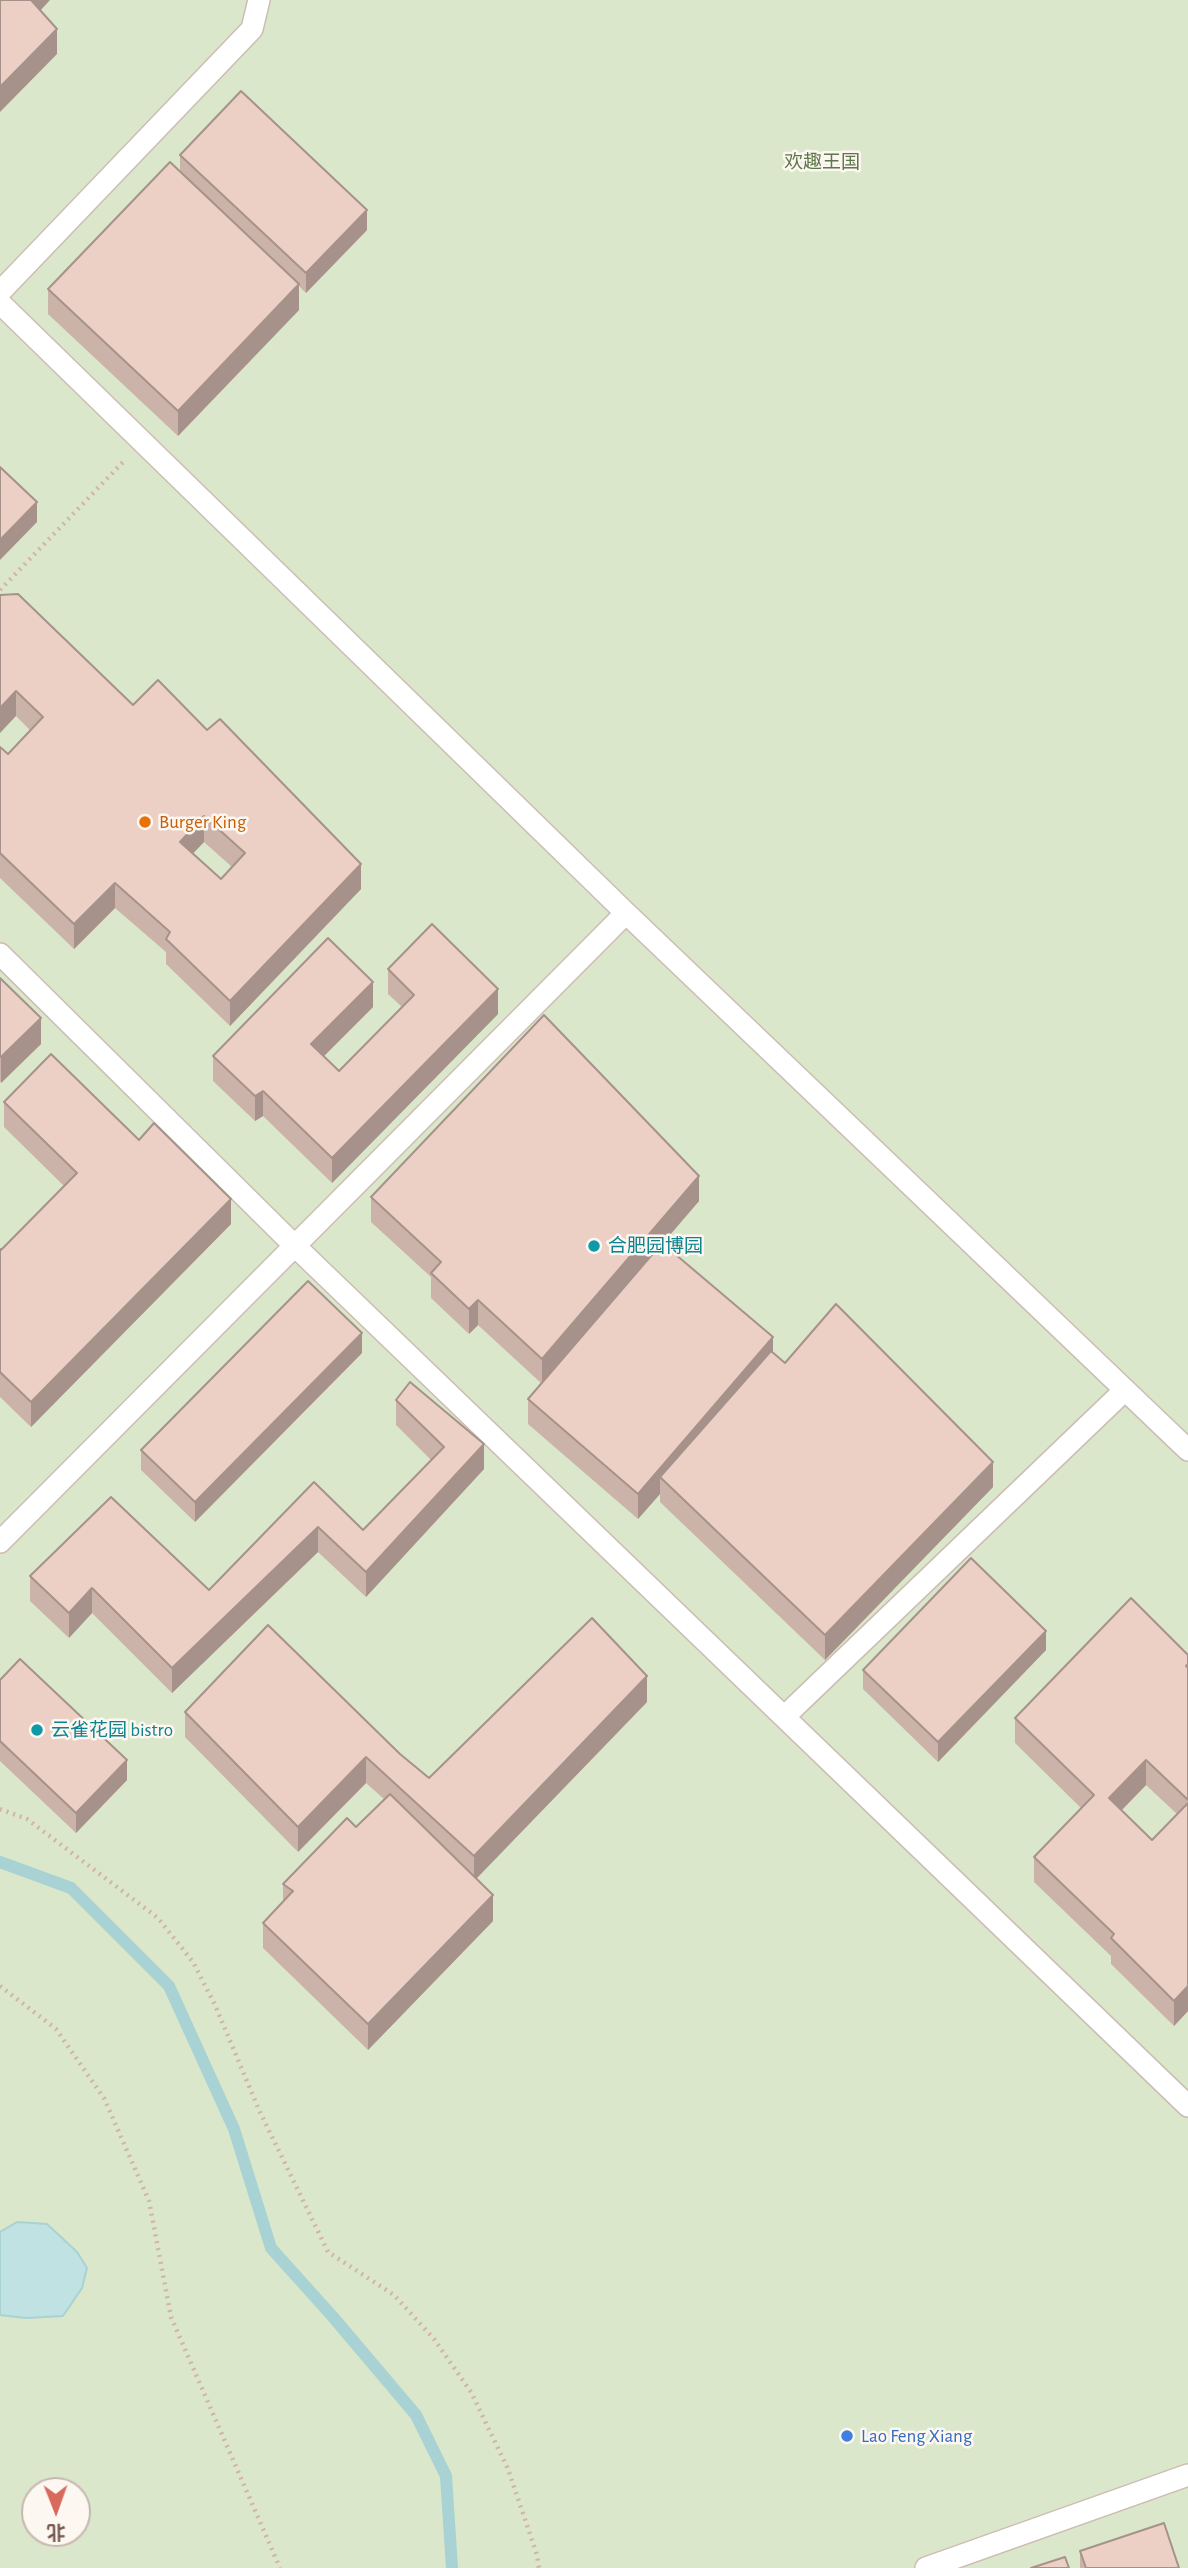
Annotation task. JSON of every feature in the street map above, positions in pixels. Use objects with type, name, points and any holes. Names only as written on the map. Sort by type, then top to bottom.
[{"type":"lane","points":[[0,292],[252,29],[259,0]]},
{"type":"lane","points":[[0,303],[626,913],[1188,1450]]},
{"type":"lane","points":[[0,1542],[626,913]]},
{"type":"lane","points":[[0,954],[295,1246],[1188,2106]]},
{"type":"lane","points":[[784,1717],[1125,1390]]},
{"type":"lane","points":[[926,2568],[1188,2475]]},
{"type":"path","points":[[0,590],[143,442]]},
{"type":"path","points":[[0,1809],[27,1819],[158,1918],[193,1962],[215,2005],[259,2110],[328,2252],[394,2295],[434,2339],[471,2392],[508,2469],[539,2568]]},
{"type":"path","points":[[0,1986],[56,2029],[104,2098],[149,2201],[171,2317],[280,2568]]},
{"type":"green space","name":"合肥园博园","points":[[0,0],[1188,0],[1188,2568],[0,2568]]},
{"type":"water","points":[[17,2222],[47,2224],[77,2252],[87,2268],[82,2288],[63,2316],[26,2318],[0,2315],[0,2232]]},
{"type":"building","points":[[0,0],[31,0],[57,29],[0,87]]},
{"type":"building","points":[[241,91],[367,210],[306,273],[180,155]]},
{"type":"building","points":[[170,162],[299,284],[178,411],[48,289]]},
{"type":"building","points":[[0,467],[37,502],[0,540]]},
{"type":"building","points":[[18,594],[133,705],[158,680],[207,730],[220,719],[361,864],[230,1001],[166,939],[170,932],[115,883],[74,924],[0,853],[0,747],[8,754],[43,717],[16,691],[0,708],[0,595]],"holes":[[[204,816],[245,853],[221,879],[180,842]]]},
{"type":"building","points":[[432,924],[498,989],[332,1158],[263,1091],[255,1096],[213,1056],[328,938],[373,982],[311,1044],[339,1071],[414,995],[388,969]]},
{"type":"building","points":[[0,978],[41,1018],[1,1057],[0,1056]]},
{"type":"building","points":[[544,1015],[699,1176],[542,1359],[478,1300],[469,1309],[431,1273],[441,1262],[371,1197]]},
{"type":"building","points":[[51,1054],[139,1140],[154,1123],[231,1199],[31,1402],[0,1372],[0,1249],[77,1173],[4,1102]]},
{"type":"building","points":[[662,1243],[773,1337],[638,1494],[528,1399]]},
{"type":"building","points":[[308,1281],[362,1333],[195,1502],[141,1450]]},
{"type":"building","points":[[836,1304],[993,1462],[825,1635],[660,1477],[771,1351],[785,1363]]},
{"type":"building","points":[[410,1382],[484,1444],[366,1572],[318,1527],[172,1668],[92,1588],[69,1613],[30,1576],[111,1497],[209,1590],[314,1482],[363,1530],[444,1447],[396,1400]]},
{"type":"building","points":[[971,1558],[1046,1631],[938,1742],[863,1670]]},
{"type":"building","points":[[1131,1598],[1188,1655],[1188,1800],[1146,1760],[1109,1798],[1152,1840],[1188,1803],[1188,1986],[1174,2001],[1111,1938],[1114,1934],[1034,1857],[1094,1795],[1015,1718]]},
{"type":"building","points":[[592,1618],[647,1676],[474,1856],[366,1757],[298,1827],[185,1712],[268,1625],[400,1754],[429,1778]]},
{"type":"building","name":"云雀花园 bistro","points":[[20,1659],[127,1760],[76,1813],[0,1741],[0,1680]]},
{"type":"building","points":[[390,1794],[493,1895],[368,2024],[263,1923],[293,1891],[283,1884],[347,1818],[356,1827]]},
{"type":"building","points":[[1164,2523],[1179,2568],[1086,2568],[1080,2551]]},
{"type":"building","points":[[1065,2557],[1069,2568],[1031,2568]]},
{"type":"waterway","points":[[0,1862],[71,1888],[169,1986],[234,2129],[271,2248],[416,2415],[446,2476],[452,2568]]},
{"type":"place","name":"Burger King","points":[[145,822]]},
{"type":"place","name":"合肥园博园","points":[[594,1246]]},
{"type":"place","name":"云雀花园 bistro","points":[[37,1730]]},
{"type":"place","name":"Lao Feng Xiang","points":[[847,2436]]},
{"type":"park label","name":"欢趣王国","points":[[822,162]]}]
